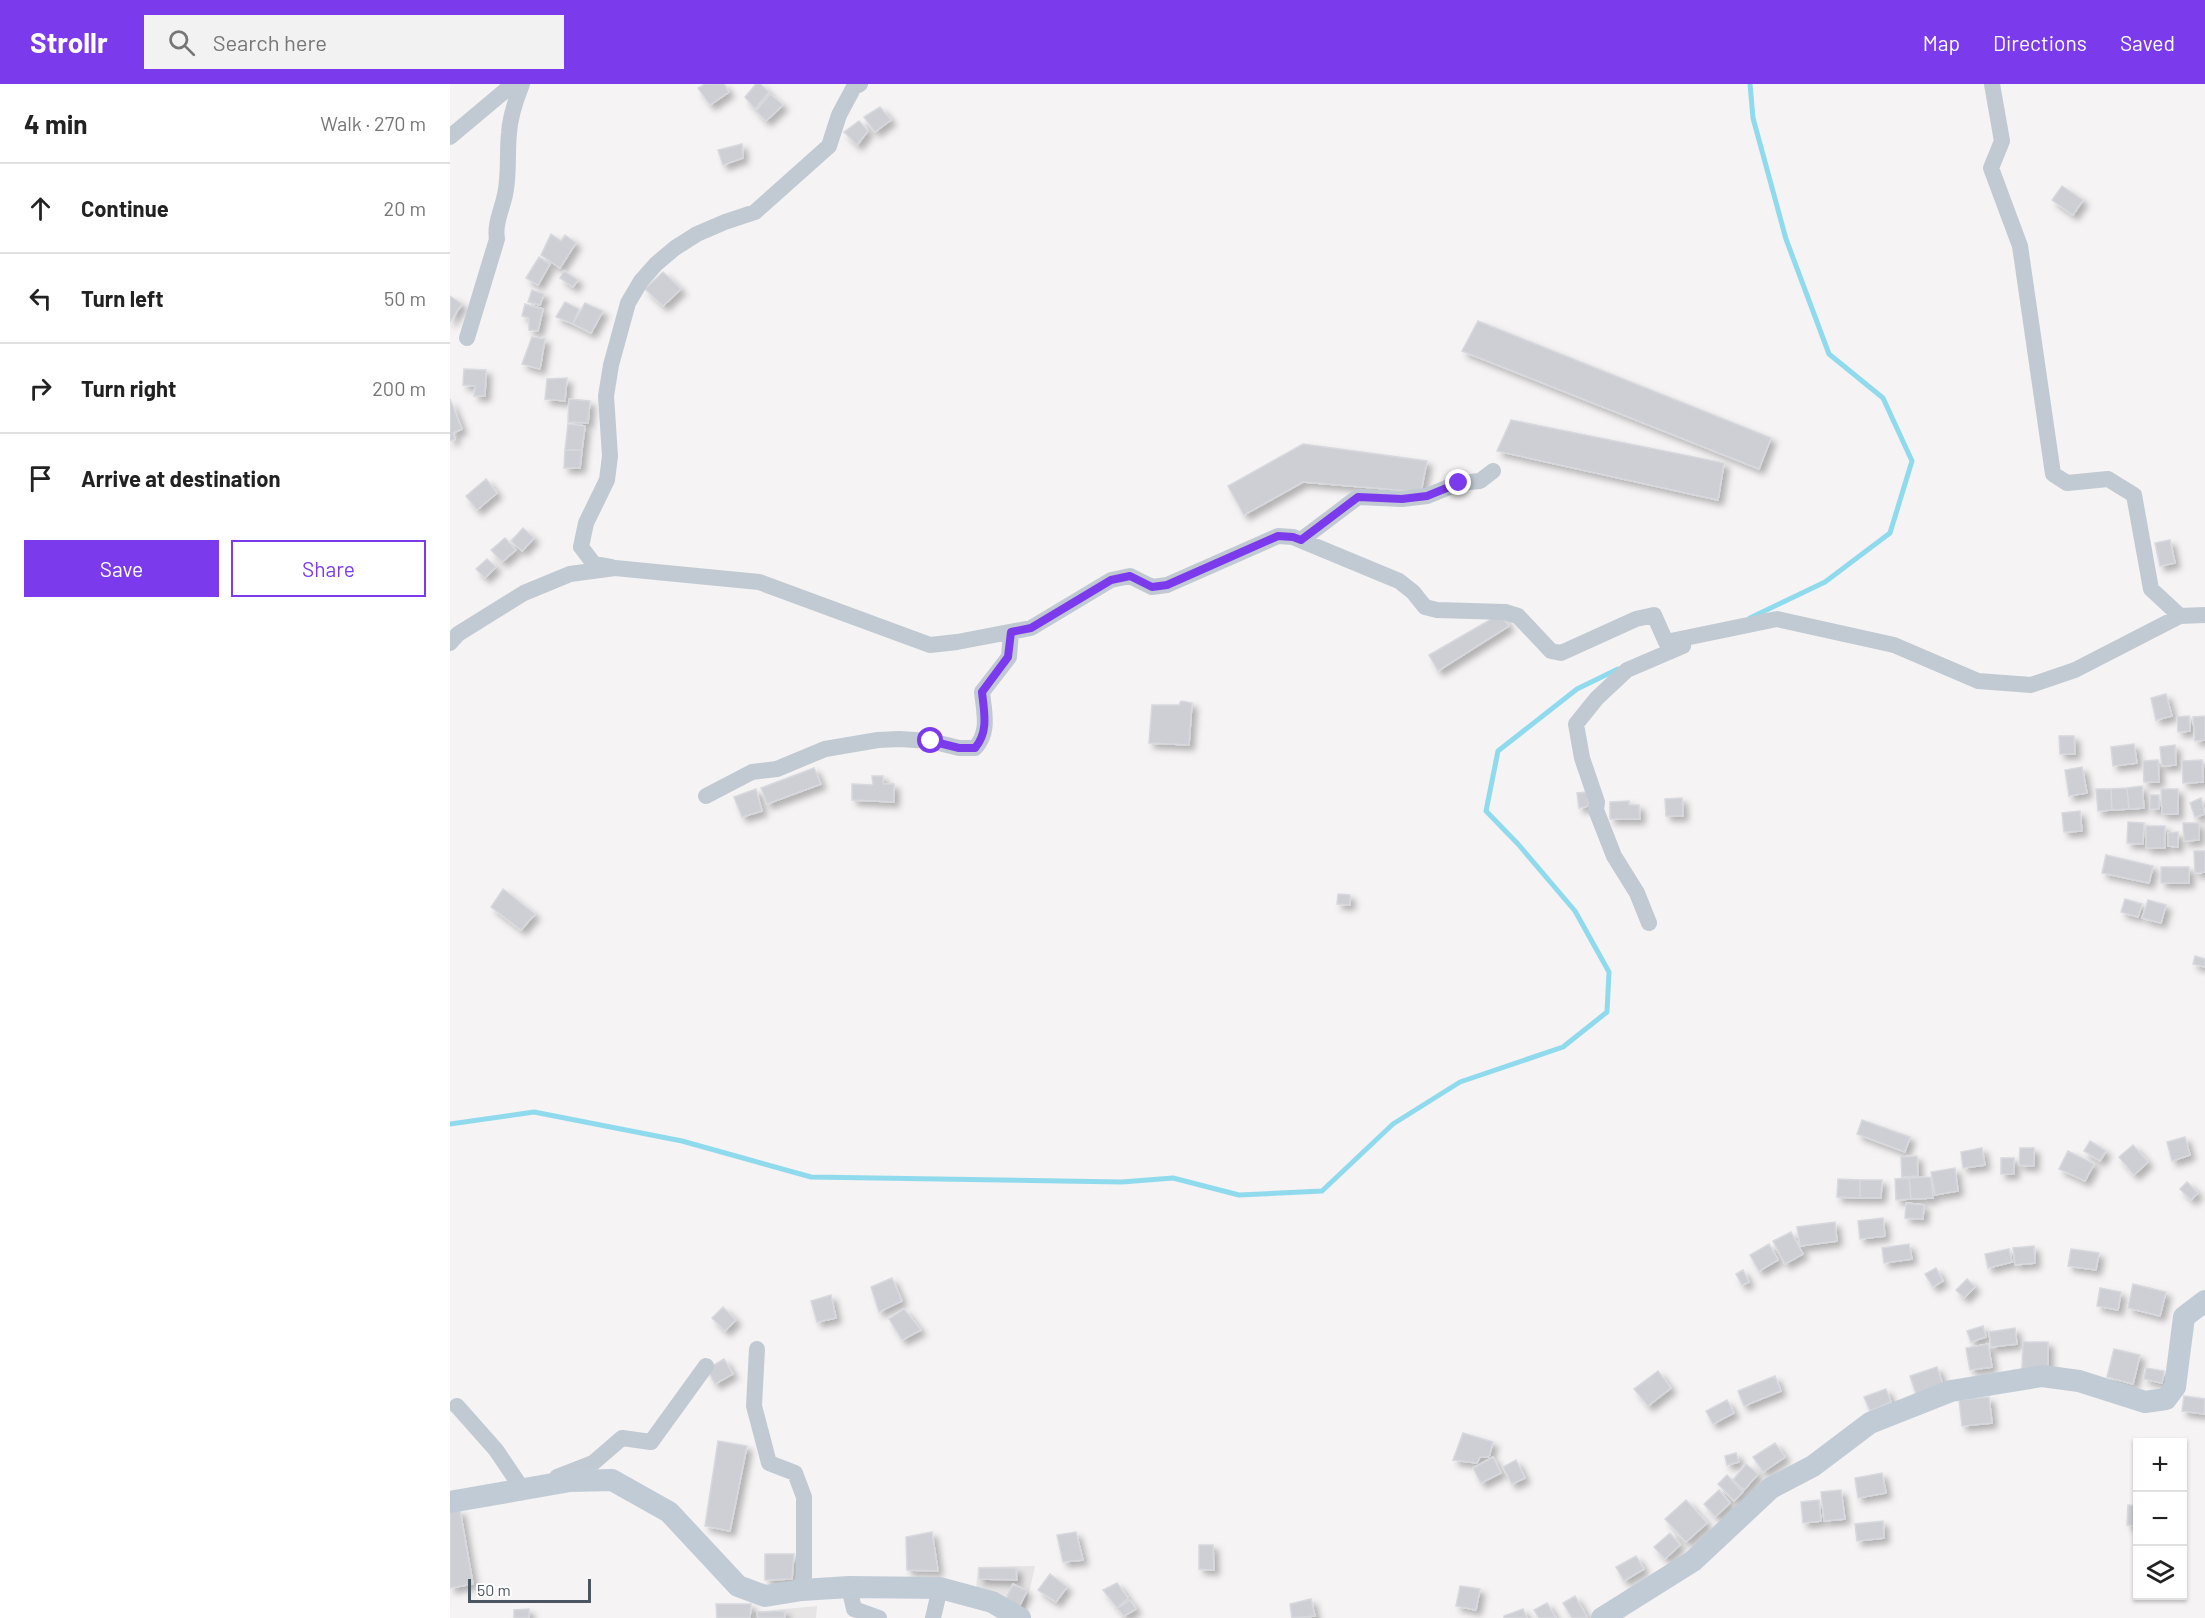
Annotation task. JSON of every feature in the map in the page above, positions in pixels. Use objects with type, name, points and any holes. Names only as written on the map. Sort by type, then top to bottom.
[{"type":"street","points":[[450,137],[513,84]]},
{"type":"street","points":[[467,338],[496,239],[495,229],[506,193],[509,132],[516,98],[522,84]]},
{"type":"street","points":[[860,84],[854,87],[838,115],[829,146],[755,212],[697,234],[675,248],[641,281],[628,303],[611,365],[606,396],[610,456],[607,480],[586,523],[581,547],[594,564],[759,582],[930,645],[1031,628],[1111,580],[1130,576],[1152,587],[1167,585],[1278,536],[1293,537],[1399,581],[1413,592],[1425,607],[1437,610],[1505,612],[1518,616],[1551,651],[1561,653],[1636,619],[1654,615],[1666,642],[1777,619],[1894,645],[1977,681],[2031,685],[2075,670],[2180,616],[2205,615]]},
{"type":"street","points":[[1992,84],[2002,141],[1991,168],[2020,246],[2053,474],[2067,483],[2108,479],[2134,495],[2151,589],[2180,616]]},
{"type":"street","points":[[1301,540],[1358,497],[1402,499],[1427,496],[1459,483],[1480,481],[1493,471]]},
{"type":"street","points":[[450,644],[458,634],[524,593],[570,574],[615,568]]},
{"type":"street","points":[[1649,923],[1637,893],[1614,856],[1596,810],[1597,802],[1582,758],[1576,724],[1597,698],[1627,670],[1668,652],[1732,629]]},
{"type":"street","points":[[705,796],[752,772],[777,769],[825,749],[878,740],[899,739],[931,741],[959,748],[975,748],[984,738],[985,717],[982,692],[1008,657],[1011,632]]},
{"type":"street","points":[[1602,1618],[1693,1561],[1771,1488],[1813,1466],[1870,1423],[1941,1395],[1963,1389],[2042,1376],[2079,1381],[2145,1402],[2166,1399],[2175,1387],[2184,1317],[2205,1301]]},
{"type":"street","points":[[757,1349],[754,1406],[769,1464],[795,1473],[804,1497],[802,1590]]},
{"type":"street","points":[[523,1490],[593,1463],[622,1438],[651,1442],[706,1366]]},
{"type":"street","points":[[457,1406],[496,1450],[523,1490]]},
{"type":"street","points":[[450,1502],[570,1481],[612,1480],[669,1512],[738,1586],[765,1596],[802,1590],[849,1587],[940,1588],[992,1602],[1020,1618]]},
{"type":"street","points":[[849,1587],[854,1609],[879,1618]]},
{"type":"street","points":[[933,1618],[940,1588]]},
{"type":"shaded area","points":[[1035,1566],[1024,1615],[976,1590],[978,1567]]},
{"type":"shaded area","points":[[817,1606],[816,1618],[754,1618],[754,1612]]},
{"type":"building","points":[[705,84],[724,84],[729,92],[710,105],[698,88]]},
{"type":"building","points":[[756,84],[760,84],[769,92],[755,109],[745,97]]},
{"type":"building","points":[[770,94],[783,105],[766,121],[756,111]]},
{"type":"building","points":[[880,107],[891,120],[875,132],[864,117]]},
{"type":"building","points":[[859,121],[868,131],[857,145],[844,132]]},
{"type":"building","points":[[742,144],[743,158],[723,165],[718,150]]},
{"type":"building","points":[[2062,186],[2083,200],[2073,215],[2052,200]]},
{"type":"building","points":[[551,234],[561,241],[565,235],[576,243],[560,268],[541,255]]},
{"type":"building","points":[[539,257],[550,264],[538,285],[526,278]]},
{"type":"building","points":[[564,271],[578,280],[573,287],[560,278]]},
{"type":"building","points":[[663,272],[681,289],[663,306],[645,289]]},
{"type":"building","points":[[532,290],[544,294],[540,305],[528,302]]},
{"type":"building","points":[[450,296],[462,304],[450,322]]},
{"type":"building","points":[[565,302],[579,309],[573,324],[556,317]]},
{"type":"building","points":[[585,303],[603,311],[591,333],[573,324]]},
{"type":"building","points":[[525,304],[543,309],[538,331],[529,330],[529,318],[522,316]]},
{"type":"building","points":[[1478,321],[1771,438],[1759,469],[1462,351]]},
{"type":"building","points":[[532,337],[545,339],[540,369],[522,364]]},
{"type":"building","points":[[464,369],[486,370],[485,396],[474,396],[475,386],[463,385]]},
{"type":"building","points":[[567,378],[565,401],[545,399],[547,379]]},
{"type":"building","points":[[450,399],[462,429],[453,433],[455,439],[450,441]]},
{"type":"building","points":[[569,399],[590,401],[588,423],[568,422]]},
{"type":"building","points":[[1511,420],[1724,463],[1718,500],[1497,451]]},
{"type":"building","points":[[568,424],[585,426],[582,450],[565,450]]},
{"type":"building","points":[[1303,444],[1427,461],[1421,492],[1303,482],[1244,515],[1228,486]]},
{"type":"building","points":[[565,450],[582,450],[580,468],[564,468]]},
{"type":"building","points":[[486,479],[497,493],[477,510],[466,496]]},
{"type":"building","points":[[523,528],[534,538],[522,551],[511,541]]},
{"type":"building","points":[[505,538],[516,550],[502,562],[491,550]]},
{"type":"building","points":[[2170,540],[2175,563],[2160,566],[2155,543]]},
{"type":"building","points":[[487,559],[496,567],[485,578],[476,569]]},
{"type":"building","points":[[1500,614],[1509,626],[1438,671],[1429,655]]},
{"type":"building","points":[[2166,694],[2172,716],[2156,720],[2151,698]]},
{"type":"building","points":[[1181,701],[1192,703],[1189,745],[1149,743],[1152,705],[1179,705]]},
{"type":"building","points":[[2189,716],[2190,731],[2178,732],[2177,717]]},
{"type":"building","points":[[2205,716],[2205,740],[2195,741],[2193,717]]},
{"type":"building","points":[[2059,736],[2074,736],[2075,754],[2060,754]]},
{"type":"building","points":[[2134,744],[2137,763],[2113,766],[2111,747]]},
{"type":"building","points":[[2175,745],[2176,765],[2162,766],[2160,747]]},
{"type":"building","points":[[2158,760],[2159,782],[2144,782],[2143,761]]},
{"type":"building","points":[[2202,760],[2203,782],[2183,783],[2182,761]]},
{"type":"building","points":[[2082,767],[2087,793],[2069,796],[2065,770]]},
{"type":"building","points":[[814,768],[821,784],[767,804],[761,788]]},
{"type":"building","points":[[872,776],[883,776],[883,784],[894,784],[894,802],[852,800],[852,784],[873,785]]},
{"type":"building","points":[[2142,786],[2144,808],[2129,809],[2127,788]]},
{"type":"building","points":[[2127,788],[2129,809],[2112,810],[2111,789]]},
{"type":"building","points":[[756,789],[762,811],[742,817],[734,797]]},
{"type":"building","points":[[2096,789],[2111,789],[2112,810],[2098,811]]},
{"type":"building","points":[[2161,789],[2178,789],[2178,814],[2162,814]]},
{"type":"building","points":[[1587,792],[1589,806],[1579,808],[1577,793]]},
{"type":"building","points":[[2150,795],[2159,795],[2159,809],[2150,809]]},
{"type":"building","points":[[1682,798],[1683,816],[1666,816],[1665,799]]},
{"type":"building","points":[[2201,798],[2205,814],[2195,817],[2190,803]]},
{"type":"building","points":[[1629,801],[1629,805],[1639,805],[1640,819],[1610,819],[1610,802]]},
{"type":"building","points":[[2080,811],[2082,831],[2064,832],[2062,813]]},
{"type":"building","points":[[2128,822],[2144,823],[2143,844],[2127,843]]},
{"type":"building","points":[[2183,823],[2199,823],[2199,840],[2184,841]]},
{"type":"building","points":[[2146,826],[2165,826],[2165,848],[2146,848]]},
{"type":"building","points":[[2178,832],[2178,847],[2168,846],[2168,833]]},
{"type":"building","points":[[2194,851],[2205,851],[2205,872],[2195,873]]},
{"type":"building","points":[[2106,855],[2153,866],[2149,883],[2102,873]]},
{"type":"building","points":[[2161,867],[2189,867],[2189,883],[2161,883]]},
{"type":"building","points":[[503,889],[535,914],[521,930],[491,907]]},
{"type":"building","points":[[1338,894],[1350,895],[1350,905],[1337,904]]},
{"type":"building","points":[[2125,899],[2142,904],[2138,917],[2121,912]]},
{"type":"building","points":[[2148,900],[2166,905],[2161,923],[2142,918]]},
{"type":"building","points":[[2195,956],[2205,959],[2205,967],[2193,964]]},
{"type":"building","points":[[1862,1120],[1910,1137],[1905,1152],[1857,1134]]},
{"type":"building","points":[[2185,1137],[2190,1155],[2172,1161],[2167,1142]]},
{"type":"building","points":[[2090,1141],[2106,1151],[2100,1161],[2084,1151]]},
{"type":"building","points":[[2133,1145],[2148,1162],[2134,1175],[2119,1157]]},
{"type":"building","points":[[1982,1148],[1985,1165],[1963,1168],[1961,1152]]},
{"type":"building","points":[[2020,1148],[2034,1148],[2034,1166],[2019,1165]]},
{"type":"building","points":[[2068,1151],[2094,1164],[2085,1181],[2059,1169]]},
{"type":"building","points":[[1917,1156],[1918,1176],[1902,1177],[1901,1157]]},
{"type":"building","points":[[2001,1158],[2014,1158],[2014,1174],[2001,1174]]},
{"type":"building","points":[[1955,1168],[1958,1191],[1935,1195],[1931,1172]]},
{"type":"building","points":[[1931,1177],[1933,1198],[1911,1199],[1909,1178]]},
{"type":"building","points":[[1909,1178],[1911,1199],[1896,1200],[1895,1179]]},
{"type":"building","points":[[1838,1179],[1860,1180],[1860,1198],[1837,1197]]},
{"type":"building","points":[[1860,1180],[1882,1180],[1881,1198],[1860,1198]]},
{"type":"building","points":[[2187,1182],[2198,1193],[2191,1200],[2180,1189]]},
{"type":"building","points":[[1906,1203],[1924,1205],[1923,1219],[1905,1218]]},
{"type":"building","points":[[1883,1218],[1885,1236],[1860,1239],[1858,1221]]},
{"type":"building","points":[[1835,1222],[1837,1241],[1800,1246],[1797,1227]]},
{"type":"building","points":[[1791,1232],[1803,1254],[1785,1264],[1773,1241]]},
{"type":"building","points":[[1769,1244],[1778,1260],[1759,1271],[1750,1255]]},
{"type":"building","points":[[1909,1244],[1912,1259],[1884,1263],[1882,1248]]},
{"type":"building","points":[[2034,1246],[2035,1263],[2015,1265],[2013,1248]]},
{"type":"building","points":[[2009,1249],[2012,1262],[1988,1268],[1985,1254]]},
{"type":"building","points":[[2071,1249],[2099,1253],[2096,1270],[2068,1266]]},
{"type":"building","points":[[1936,1268],[1943,1281],[1933,1287],[1925,1274]]},
{"type":"building","points":[[1743,1270],[1749,1282],[1742,1285],[1736,1274]]},
{"type":"building","points":[[892,1278],[902,1301],[879,1312],[871,1287]]},
{"type":"building","points":[[1967,1279],[1975,1287],[1964,1298],[1956,1290]]},
{"type":"building","points":[[2133,1284],[2166,1292],[2160,1316],[2128,1308]]},
{"type":"building","points":[[2100,1288],[2121,1292],[2118,1310],[2097,1306]]},
{"type":"building","points":[[831,1295],[836,1318],[817,1322],[811,1301]]},
{"type":"building","points":[[723,1307],[736,1320],[725,1331],[712,1318]]},
{"type":"building","points":[[904,1309],[921,1330],[902,1340],[889,1319]]},
{"type":"building","points":[[1983,1326],[1986,1337],[1971,1342],[1967,1331]]},
{"type":"building","points":[[2015,1328],[2017,1344],[1991,1347],[1989,1332]]},
{"type":"building","points":[[2023,1342],[2048,1342],[2048,1369],[2022,1368]]},
{"type":"building","points":[[1988,1344],[1992,1367],[1970,1370],[1966,1348]]},
{"type":"building","points":[[2114,1349],[2140,1355],[2133,1384],[2107,1377]]},
{"type":"building","points":[[724,1359],[733,1374],[715,1384],[707,1369]]},
{"type":"building","points":[[1937,1367],[1943,1385],[1916,1394],[1910,1376]]},
{"type":"building","points":[[2146,1368],[2164,1371],[2162,1383],[2144,1379]]},
{"type":"building","points":[[1658,1371],[1671,1388],[1648,1406],[1634,1389]]},
{"type":"building","points":[[1775,1376],[1781,1391],[1744,1406],[1738,1391]]},
{"type":"building","points":[[1886,1389],[1891,1402],[1870,1411],[1864,1397]]},
{"type":"building","points":[[2184,1396],[2205,1399],[2204,1414],[2182,1411]]},
{"type":"building","points":[[1989,1397],[1992,1423],[1962,1426],[1959,1400]]},
{"type":"building","points":[[1727,1400],[1734,1413],[1713,1424],[1706,1411]]},
{"type":"building","points":[[1463,1433],[1493,1442],[1489,1457],[1480,1457],[1477,1463],[1453,1460]]},
{"type":"building","points":[[718,1441],[747,1446],[730,1531],[705,1526]]},
{"type":"building","points":[[1775,1443],[1785,1457],[1763,1472],[1753,1457]]},
{"type":"building","points":[[1736,1453],[1739,1462],[1727,1465],[1725,1456]]},
{"type":"building","points":[[1493,1457],[1501,1473],[1481,1483],[1473,1468]]},
{"type":"building","points":[[1516,1460],[1525,1478],[1512,1484],[1503,1467]]},
{"type":"building","points":[[1746,1464],[1758,1474],[1744,1490],[1733,1480]]},
{"type":"building","points":[[1882,1473],[1886,1493],[1858,1498],[1855,1478]]},
{"type":"building","points":[[1727,1475],[1743,1492],[1734,1501],[1718,1484]]},
{"type":"building","points":[[1719,1490],[1730,1503],[1715,1517],[1704,1504]]},
{"type":"building","points":[[1841,1490],[1845,1519],[1824,1521],[1821,1492]]},
{"type":"building","points":[[1686,1500],[1707,1523],[1686,1542],[1665,1519]]},
{"type":"building","points":[[1819,1500],[1821,1521],[1803,1523],[1801,1502]]},
{"type":"building","points":[[2128,1505],[2133,1506],[2133,1526],[2127,1525]]},
{"type":"building","points":[[460,1510],[473,1584],[450,1588],[450,1512]]},
{"type":"building","points":[[1883,1521],[1884,1538],[1857,1541],[1855,1524]]},
{"type":"building","points":[[932,1532],[938,1571],[907,1570],[906,1537]]},
{"type":"building","points":[[1076,1532],[1083,1560],[1063,1562],[1057,1535]]},
{"type":"building","points":[[1670,1533],[1680,1545],[1665,1559],[1654,1547]]},
{"type":"building","points":[[1199,1545],[1213,1545],[1214,1570],[1199,1569]]},
{"type":"building","points":[[765,1554],[794,1554],[792,1579],[765,1580]]},
{"type":"building","points":[[1636,1556],[1644,1569],[1624,1581],[1616,1567]]},
{"type":"building","points":[[979,1568],[1016,1568],[1017,1580],[979,1579]]},
{"type":"building","points":[[1050,1574],[1067,1587],[1056,1602],[1038,1590]]},
{"type":"building","points":[[1117,1583],[1128,1598],[1117,1608],[1103,1590]]},
{"type":"building","points":[[1013,1584],[1027,1591],[1018,1609],[1004,1603]]},
{"type":"building","points":[[1460,1586],[1480,1589],[1476,1610],[1456,1606]]},
{"type":"building","points":[[1575,1596],[1587,1617],[1572,1618],[1563,1603]]},
{"type":"building","points":[[1311,1599],[1315,1616],[1292,1618],[1290,1604]]},
{"type":"building","points":[[1130,1600],[1136,1609],[1124,1616],[1117,1608]]},
{"type":"building","points":[[1547,1603],[1556,1618],[1539,1618],[1534,1610]]},
{"type":"building","points":[[716,1604],[751,1604],[750,1618],[717,1618]]},
{"type":"building","points":[[529,1609],[529,1618],[514,1618],[514,1610]]},
{"type":"building","points":[[1523,1609],[1527,1618],[1504,1618],[1504,1616]]},
{"type":"building","points":[[784,1611],[785,1618],[758,1618],[757,1612]]},
{"type":"waterway","points":[[1750,84],[1753,118],[1786,239],[1829,354],[1883,398],[1912,461],[1890,533],[1825,582],[1750,618]]},
{"type":"waterway","points":[[450,1124],[534,1112],[682,1141],[811,1177],[1122,1182],[1173,1178],[1239,1195],[1322,1191],[1393,1124],[1460,1082],[1563,1047],[1607,1012],[1609,972],[1575,911],[1518,844],[1486,811],[1498,751],[1577,689],[1618,669]]},
{"type":"route","points":[[931,741],[959,748],[975,748],[984,738],[985,717],[982,692],[1008,657],[1011,632],[1031,628],[1111,580],[1130,576],[1152,587],[1167,585],[1278,536],[1301,540],[1358,497],[1402,499],[1427,496],[1459,483]]}]
